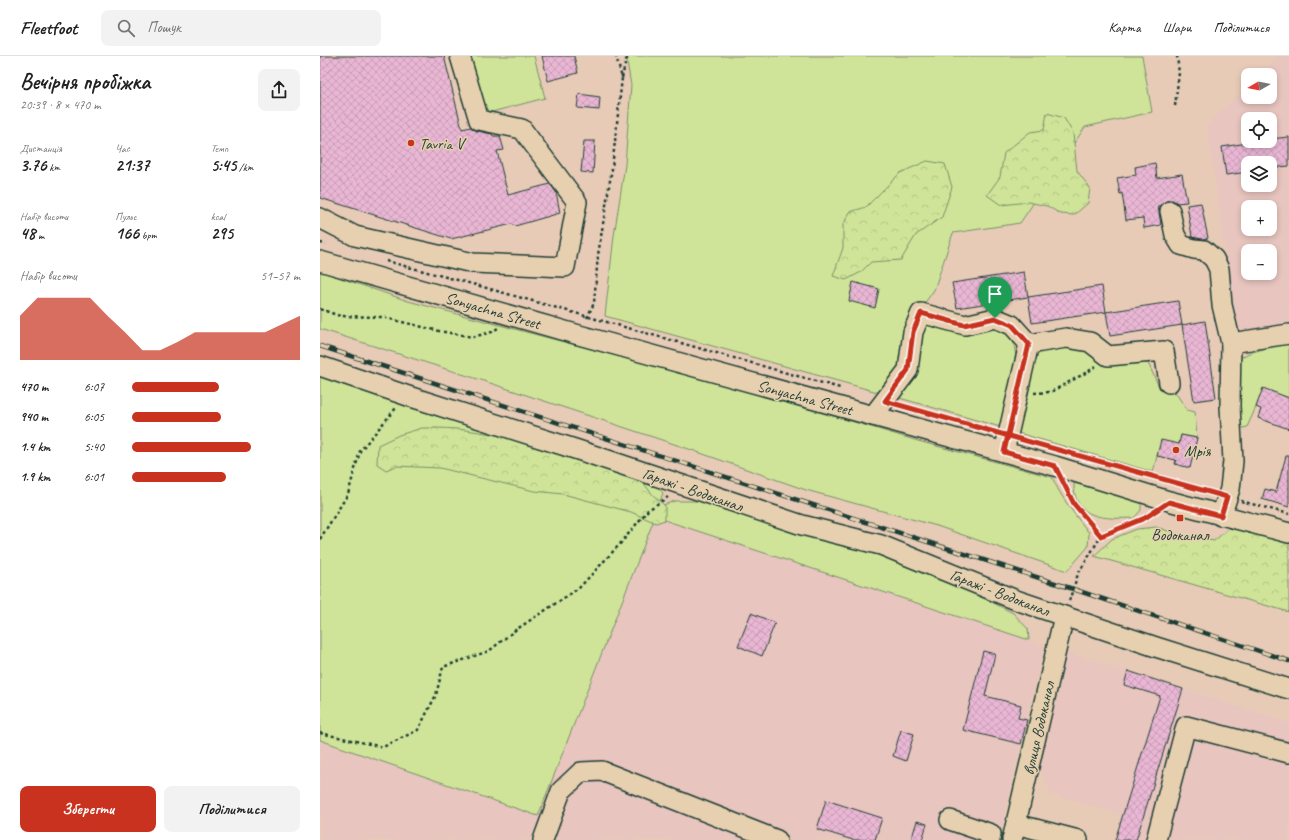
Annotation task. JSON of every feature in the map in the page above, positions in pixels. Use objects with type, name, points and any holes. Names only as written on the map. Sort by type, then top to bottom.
[{"type":"street","points":[[320,218],[356,236],[473,263],[565,267],[577,202],[522,129],[479,120],[460,56]]},
{"type":"street","points":[[1170,211],[1175,235],[1181,245],[1204,250],[1214,259],[1219,269],[1222,305],[1231,343],[1230,406],[1233,461],[1230,489],[1221,516]]},
{"type":"street","name":"Sonyachna Street","points":[[324,253],[515,316],[580,335],[1055,466],[1169,502],[1289,533]]},
{"type":"street","points":[[873,416],[908,370],[913,332],[921,313],[964,325],[995,318],[1012,325],[1029,344]]},
{"type":"street","points":[[1231,343],[1289,334]]},
{"type":"street","points":[[1029,344],[1066,338],[1090,342],[1108,356],[1164,351],[1169,383]]},
{"type":"street","points":[[1004,452],[1029,344]]},
{"type":"street","name":"Гаражі - Водоканал","points":[[320,366],[802,525],[881,545],[1016,600],[1289,689]]},
{"type":"street","name":"вулиця Водоканал","points":[[1014,832],[1064,616]]},
{"type":"street","points":[[1156,840],[1186,726],[1289,753]]},
{"type":"street","points":[[542,840],[561,792],[581,772],[602,771],[777,840]]},
{"type":"street","points":[[950,820],[991,834],[990,840]]},
{"type":"street","points":[[1014,832],[1078,840]]},
{"type":"path","points":[[616,56],[622,78]]},
{"type":"path","points":[[580,335],[594,303],[598,255],[612,168],[622,78],[626,60],[630,56]]},
{"type":"path","points":[[1175,106],[1178,73],[1177,56]]},
{"type":"path","points":[[320,243],[324,253]]},
{"type":"path","points":[[385,261],[476,285],[842,389]]},
{"type":"path","points":[[320,309],[340,316],[382,317],[439,331],[473,337],[492,332],[515,316]]},
{"type":"path","points":[[1018,393],[1051,392],[1089,371],[1108,356]]},
{"type":"path","points":[[320,539],[348,494],[360,451],[408,396]]},
{"type":"path","points":[[1055,466],[1074,504],[1101,536]]},
{"type":"path","points":[[1140,474],[1289,514]]},
{"type":"path","points":[[320,733],[383,747],[418,730],[436,695],[443,667],[489,651],[514,631],[579,588],[620,544],[648,510],[685,486]]},
{"type":"path","points":[[1064,616],[1078,574],[1101,536],[1145,518],[1169,502]]},
{"type":"shaded area","points":[[1279,56],[1289,56],[1289,324],[1237,330],[1207,125],[1241,93],[1241,104],[1277,104],[1277,68],[1266,68]]},
{"type":"shaded area","points":[[655,517],[1044,645],[999,840],[320,840],[320,740],[538,816]]},
{"type":"shaded area","points":[[1063,651],[1289,723],[1289,840],[1115,840],[1123,815],[1051,794],[1038,763]]},
{"type":"green space","points":[[467,56],[534,56],[545,98],[484,114]]},
{"type":"green space","points":[[626,56],[1142,56],[1152,112],[1085,127],[1020,223],[953,233],[934,290],[924,304],[903,369],[881,393],[605,316],[614,236],[625,165],[631,85]]},
{"type":"green space","points":[[1047,113],[1064,118],[1073,133],[1077,171],[1090,188],[1088,203],[1074,215],[1061,214],[1047,206],[1028,202],[1001,205],[987,195],[1000,177],[1004,153],[1030,132],[1044,130]]},
{"type":"green space","points":[[927,161],[945,164],[952,187],[942,217],[916,235],[901,260],[871,262],[861,272],[846,280],[833,276],[843,248],[843,225],[850,212],[866,207],[900,173]]},
{"type":"green space","points":[[320,271],[408,301],[743,389],[918,441],[1052,477],[1064,499],[1089,533],[1088,547],[1067,571],[937,526],[806,490],[686,448],[484,381],[320,329]]},
{"type":"green space","points":[[930,322],[1000,328],[1013,340],[1017,362],[1004,428],[896,397],[921,325]]},
{"type":"green space","points":[[1289,342],[1289,398],[1263,389],[1247,427],[1239,429],[1240,358],[1249,353]]},
{"type":"green space","points":[[1072,344],[1113,364],[1148,363],[1160,389],[1175,392],[1187,410],[1195,412],[1197,438],[1181,435],[1179,444],[1157,456],[1153,472],[1015,432],[1034,357],[1048,348]]},
{"type":"green space","points":[[320,375],[655,484],[663,493],[658,507],[675,501],[698,501],[816,537],[858,546],[906,562],[966,589],[1013,613],[1028,629],[1029,640],[655,517],[538,816],[320,740]]},
{"type":"green space","points":[[422,428],[456,429],[503,437],[550,449],[642,481],[652,494],[665,506],[665,520],[656,523],[631,512],[563,494],[534,491],[440,468],[396,466],[386,470],[377,464],[378,445],[399,435]]},
{"type":"green space","points":[[1074,483],[1141,500],[1141,510],[1134,518],[1113,518],[1093,515],[1085,511],[1079,504],[1075,495]]},
{"type":"green space","points":[[1156,527],[1180,535],[1214,541],[1229,528],[1289,542],[1289,612],[1094,556],[1112,539],[1137,529]]},
{"type":"building","name":"Tavria V","points":[[320,56],[444,56],[462,129],[471,127],[477,131],[492,134],[493,136],[500,136],[504,150],[497,151],[508,195],[550,184],[556,192],[560,213],[515,226],[512,224],[451,239],[320,198]]},
{"type":"building","points":[[542,56],[574,56],[578,73],[548,81]]},
{"type":"building","points":[[579,94],[600,97],[599,110],[577,108]]},
{"type":"building","points":[[1289,137],[1289,166],[1277,167],[1277,156],[1241,156],[1241,173],[1226,175],[1222,147],[1241,144],[1241,148],[1277,148],[1277,138]]},
{"type":"building","points":[[584,141],[595,141],[593,173],[581,172]]},
{"type":"building","points":[[1155,163],[1157,178],[1182,174],[1187,202],[1177,203],[1173,200],[1168,200],[1161,206],[1158,206],[1161,225],[1144,228],[1143,218],[1126,220],[1122,193],[1120,194],[1117,178],[1136,175],[1135,167]]},
{"type":"building","points":[[1201,203],[1208,238],[1202,239],[1192,237],[1187,205]]},
{"type":"building","points":[[1024,272],[1028,297],[957,308],[952,283]]},
{"type":"building","points":[[853,282],[879,289],[875,308],[849,301]]},
{"type":"building","points":[[1102,286],[1106,312],[1032,323],[1028,297]]},
{"type":"building","points":[[1178,301],[1182,325],[1110,336],[1106,312]]},
{"type":"building","points":[[1205,321],[1216,398],[1194,401],[1182,325]]},
{"type":"building","points":[[1263,388],[1289,398],[1289,429],[1258,418],[1261,409],[1256,407]]},
{"type":"building","name":"Мрія","points":[[1181,435],[1197,438],[1190,468],[1175,464],[1176,460],[1157,456],[1161,440],[1179,444]]},
{"type":"building","points":[[1286,456],[1289,456],[1289,507],[1262,499],[1265,489],[1276,492]]},
{"type":"building","points":[[751,613],[775,623],[762,656],[738,646]]},
{"type":"building","points":[[983,651],[995,654],[985,696],[1021,705],[1018,718],[1027,720],[1021,744],[963,730]]},
{"type":"building","points":[[1128,671],[1183,689],[1136,840],[1115,840],[1160,696],[1124,685]]},
{"type":"building","points":[[901,730],[914,734],[906,761],[893,756]]},
{"type":"building","points":[[826,800],[882,818],[875,840],[853,840],[817,829]]},
{"type":"building","points":[[917,821],[927,824],[922,840],[911,840]]},
{"type":"railway","points":[[320,346],[1055,583],[1289,661]]},
{"type":"place","name":"Tavria V","points":[[411,143]]},
{"type":"place","name":"Мрія","points":[[1176,450]]},
{"type":"place","name":"Водоканал","points":[[1180,518]]},
{"type":"route","points":[[995,318],[964,325],[921,313],[913,332],[908,370],[885,401],[962,422],[1008,436],[1133,472],[1227,497],[1221,516],[1169,502],[1145,518],[1101,536],[1074,504],[1055,466],[1004,452],[1008,436],[1020,381],[1029,344],[1012,325],[995,318]]}]
